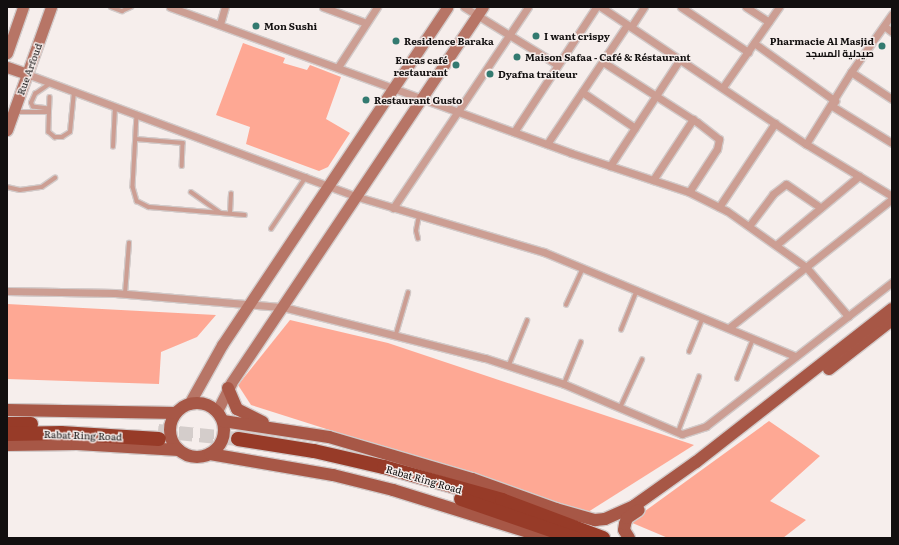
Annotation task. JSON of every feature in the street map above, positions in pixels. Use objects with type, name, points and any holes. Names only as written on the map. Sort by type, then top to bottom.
[{"type":"highway","name":"Rabat Ring Road","points":[[7,424],[69,424],[158,435],[61,433],[7,434]]},
{"type":"highway","name":"Rabat Ring Road","points":[[237,443],[314,451],[384,467],[502,500],[574,532],[603,538]]},
{"type":"highway","points":[[556,509],[616,538]]},
{"type":"main road","points":[[179,450],[170,436],[171,424],[176,413],[189,404],[204,404],[220,416],[270,428],[329,438],[398,457],[527,497],[556,509],[595,520],[614,516],[634,506],[696,462],[892,309]]},
{"type":"main road","points":[[629,538],[624,530],[627,518],[780,407],[892,320]]},
{"type":"main road","points":[[228,388],[237,409],[270,428]]},
{"type":"main road","points":[[7,410],[176,413]]},
{"type":"main road","points":[[210,454],[223,440],[220,416]]},
{"type":"main road","points":[[7,445],[77,444],[179,450],[192,457],[210,454],[282,464],[348,479],[468,512],[544,537]]},
{"type":"street","points":[[7,54],[23,7]]},
{"type":"street","name":"Rue Arfoud","points":[[7,130],[51,7]]},
{"type":"street","points":[[170,7],[547,144],[689,192],[719,207],[749,226],[806,267],[848,316]]},
{"type":"street","points":[[220,24],[225,7]]},
{"type":"street","points":[[338,67],[377,7]]},
{"type":"street","points":[[189,404],[222,345],[394,88],[446,7]]},
{"type":"street","points":[[464,7],[480,11],[509,34],[558,64]]},
{"type":"street","points":[[393,208],[456,111],[528,7]]},
{"type":"street","points":[[514,132],[596,7]]},
{"type":"street","points":[[600,7],[680,58],[806,144],[892,197],[730,327]]},
{"type":"street","points":[[547,144],[603,62],[644,7]]},
{"type":"street","points":[[681,7],[748,52]]},
{"type":"street","points":[[746,7],[769,22]]},
{"type":"street","points":[[723,87],[779,7]]},
{"type":"street","points":[[326,8],[366,23]]},
{"type":"street","points":[[220,416],[228,388],[358,196],[480,11]]},
{"type":"street","points":[[806,144],[851,72],[892,14]]},
{"type":"street","points":[[884,26],[892,32]]},
{"type":"street","points":[[754,43],[833,103],[892,143]]},
{"type":"street","points":[[610,166],[680,58]]},
{"type":"street","points":[[603,62],[716,135],[720,142],[689,192]]},
{"type":"street","points":[[7,67],[329,186],[393,208],[514,243],[584,267],[730,327],[794,356]]},
{"type":"street","points":[[851,72],[892,97]]},
{"type":"street","points":[[582,92],[635,128]]},
{"type":"street","points":[[653,180],[693,119]]},
{"type":"street","points":[[719,207],[775,123]]},
{"type":"street","points":[[776,245],[859,176]]},
{"type":"street","points":[[749,226],[773,194],[786,184],[821,208]]},
{"type":"street","points":[[7,290],[125,294],[251,303],[283,307],[396,334],[509,365],[564,384],[678,433],[693,432],[706,426],[794,356],[892,282]]},
{"type":"lane","points":[[111,7],[122,11],[130,7]]},
{"type":"lane","points":[[49,111],[33,107],[31,103],[35,94],[52,83]]},
{"type":"lane","points":[[50,97],[49,132],[51,136],[67,136],[70,132],[74,92]]},
{"type":"lane","points":[[113,147],[115,107]]},
{"type":"lane","points":[[14,112],[49,111]]},
{"type":"lane","points":[[137,115],[132,187],[137,201],[149,207],[246,214]]},
{"type":"lane","points":[[136,139],[182,143],[182,166]]},
{"type":"lane","points":[[271,229],[306,177]]},
{"type":"lane","points":[[7,187],[20,190],[42,187],[55,178]]},
{"type":"lane","points":[[191,192],[221,213]]},
{"type":"lane","points":[[230,213],[231,194]]},
{"type":"lane","points":[[418,239],[416,231],[419,215]]},
{"type":"lane","points":[[125,294],[128,243]]},
{"type":"lane","points":[[566,306],[584,267]]},
{"type":"lane","points":[[621,330],[637,289]]},
{"type":"lane","points":[[396,334],[408,293]]},
{"type":"lane","points":[[689,352],[703,316]]},
{"type":"lane","points":[[509,365],[526,321]]},
{"type":"lane","points":[[737,379],[753,337]]},
{"type":"lane","points":[[564,384],[581,342]]},
{"type":"lane","points":[[620,409],[642,360]]},
{"type":"lane","points":[[678,433],[699,377]]},
{"type":"shaded area","points":[[243,43],[285,58],[283,63],[307,70],[310,65],[341,77],[326,119],[350,133],[328,167],[319,171],[246,144],[250,127],[216,115]]},
{"type":"shaded area","points":[[7,304],[216,315],[197,337],[161,352],[159,384],[7,379]]},
{"type":"shaded area","points":[[290,320],[388,343],[694,445],[588,512],[251,405],[238,385]]},
{"type":"shaded area","points":[[769,421],[820,456],[770,501],[806,520],[783,538],[668,538],[630,522]]},
{"type":"tunnel","points":[[158,431],[238,439]]},
{"type":"place","name":"Mon Sushi","points":[[256,26]]},
{"type":"place","name":"I want crispy","points":[[536,36]]},
{"type":"place","name":"Residence Baraka","points":[[396,41]]},
{"type":"place","name":"Pharmacie Al Masjid صيدلية المسجد","points":[[882,46]]},
{"type":"place","name":"Maison Safaa - Café & Réstaurant","points":[[517,57]]},
{"type":"place","name":"Encas café restaurant","points":[[456,65]]},
{"type":"place","name":"Dyafna traiteur","points":[[490,74]]},
{"type":"place","name":"Restaurant Gusto","points":[[366,100]]}]
